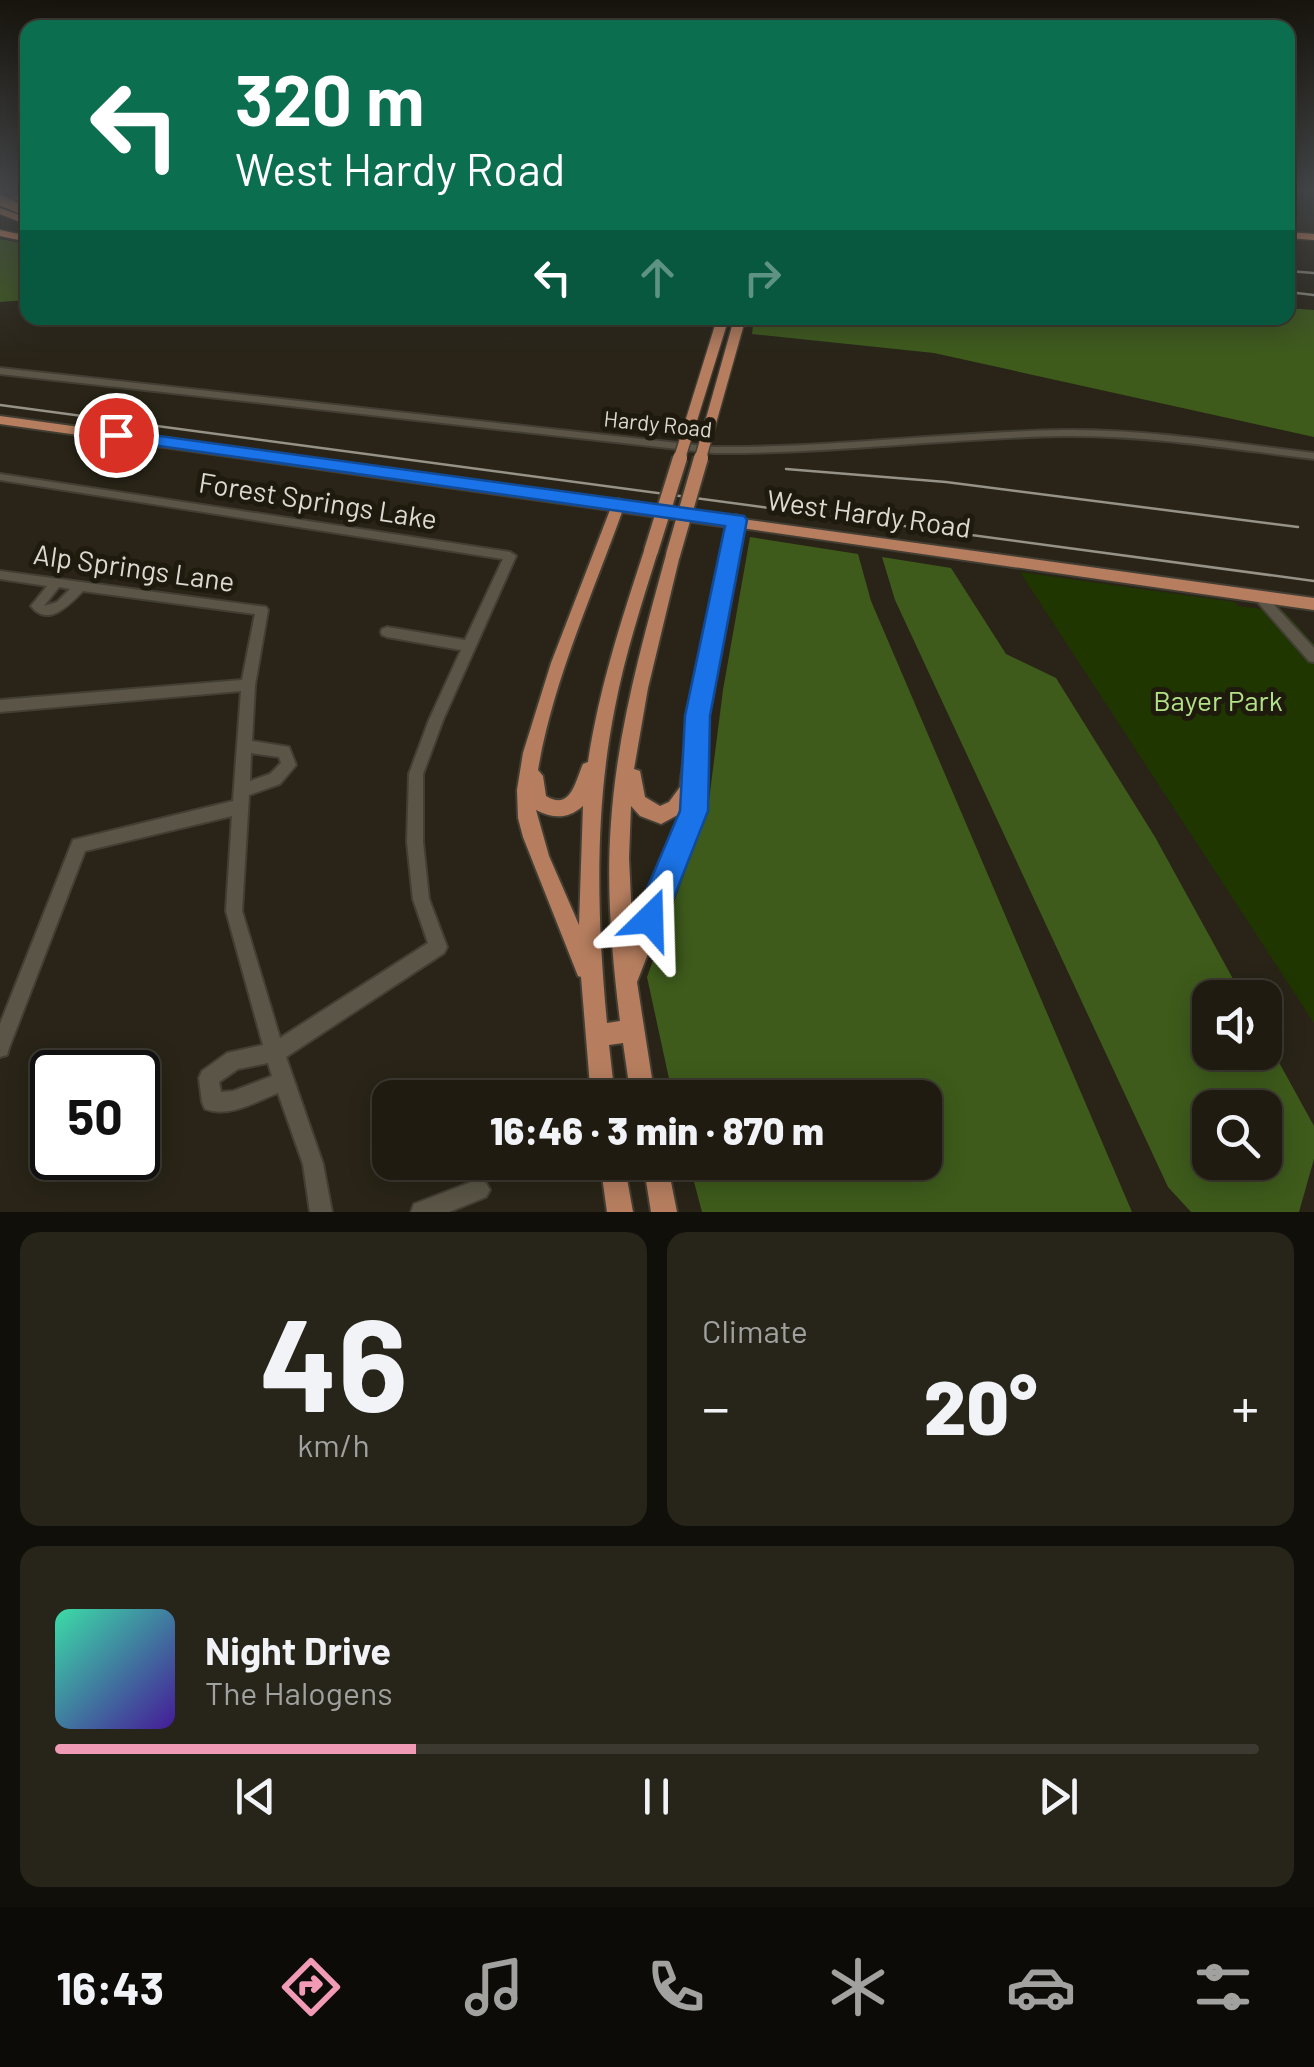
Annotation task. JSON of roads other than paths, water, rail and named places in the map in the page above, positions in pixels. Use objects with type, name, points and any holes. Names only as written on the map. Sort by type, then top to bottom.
[{"type":"main road","points":[[535,748],[534,790],[538,800],[550,808],[574,804],[582,793],[602,728],[650,551],[721,325]]},
{"type":"main road","points":[[641,1080],[627,986],[620,825],[628,742],[672,554],[738,325]]},
{"type":"main road","name":"West Hardy Road","points":[[0,420],[736,520],[1314,604]]},
{"type":"main road","points":[[592,984],[527,817],[526,782],[564,651],[619,504]]},
{"type":"main road","points":[[627,986],[635,955],[694,811],[692,776],[698,716],[736,520]]},
{"type":"main road","points":[[640,684],[633,797],[648,812],[661,815],[682,802],[692,776]]},
{"type":"main road","points":[[601,1080],[592,984],[590,822],[602,728]]},
{"type":"main road","points":[[596,1035],[632,1030]]},
{"type":"main road","points":[[615,1180],[620,1212]]},
{"type":"main road","points":[[658,1180],[664,1212]]},
{"type":"street","name":"Hardy Road","points":[[0,371],[714,450],[765,452],[934,439],[1117,434],[1314,456]]},
{"type":"street","name":"Forest Springs Lake","points":[[0,477],[510,556],[469,646]]},
{"type":"street","name":"Alp Springs Lane","points":[[0,575],[262,610],[248,686]]},
{"type":"street","points":[[56,583],[37,606],[42,612],[61,606],[80,586]]},
{"type":"street","points":[[1259,596],[1314,657]]},
{"type":"street","points":[[282,1081],[233,1101],[212,1102],[208,1078],[234,1060],[276,1052],[438,947],[420,899],[415,842],[416,774],[469,646],[388,632]]},
{"type":"street","points":[[0,706],[248,686],[234,911],[282,1081],[313,1164],[321,1212]]},
{"type":"street","points":[[0,1048],[80,845],[240,799],[275,779],[289,765],[284,751],[244,746]]},
{"type":"street","points":[[422,1212],[479,1190]]},
{"type":"railway","points":[[1295,272],[1314,273]]},
{"type":"railway","points":[[1295,293],[1314,295]]},
{"type":"railway","points":[[0,405],[1314,581]]},
{"type":"railway","points":[[786,469],[946,482],[1298,527]]},
{"type":"park label","name":"Bayer Park","points":[[1218,701]]}]
